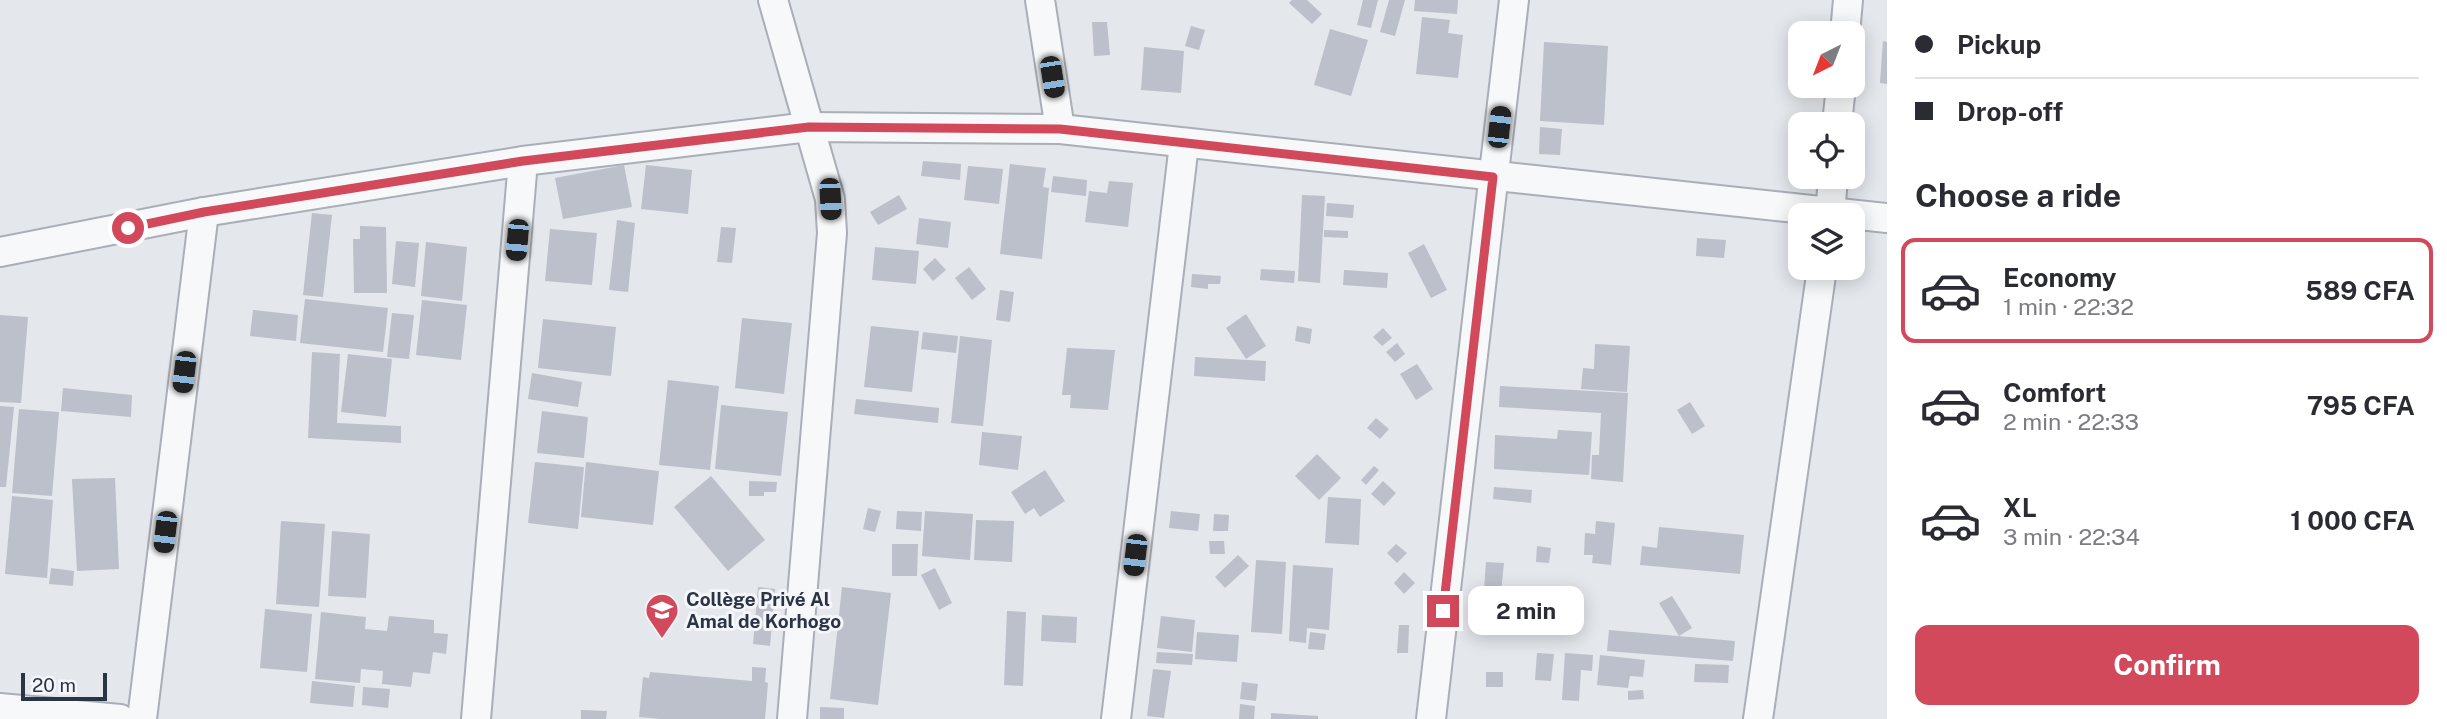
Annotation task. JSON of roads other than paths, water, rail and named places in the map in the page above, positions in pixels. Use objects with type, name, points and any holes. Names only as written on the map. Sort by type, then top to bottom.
[{"type":"street","points":[[773,0],[830,199],[832,233],[792,719]]},
{"type":"street","points":[[1040,0],[1060,129]]},
{"type":"street","points":[[1431,719],[1514,0]]},
{"type":"street","points":[[1846,21],[1848,0]]},
{"type":"street","points":[[0,252],[204,212],[523,161],[809,127],[1060,129],[1788,209]]},
{"type":"street","points":[[1116,719],[1184,144]]},
{"type":"street","points":[[476,719],[523,161]]},
{"type":"street","points":[[142,719],[204,212]]},
{"type":"street","points":[[1865,216],[1887,218]]},
{"type":"street","points":[[1758,719],[1820,280]]},
{"type":"street","points":[[0,708],[120,719]]},
{"type":"place","name":"Collège Privé Al Amal de Korhogo","points":[[662,640]]}]
